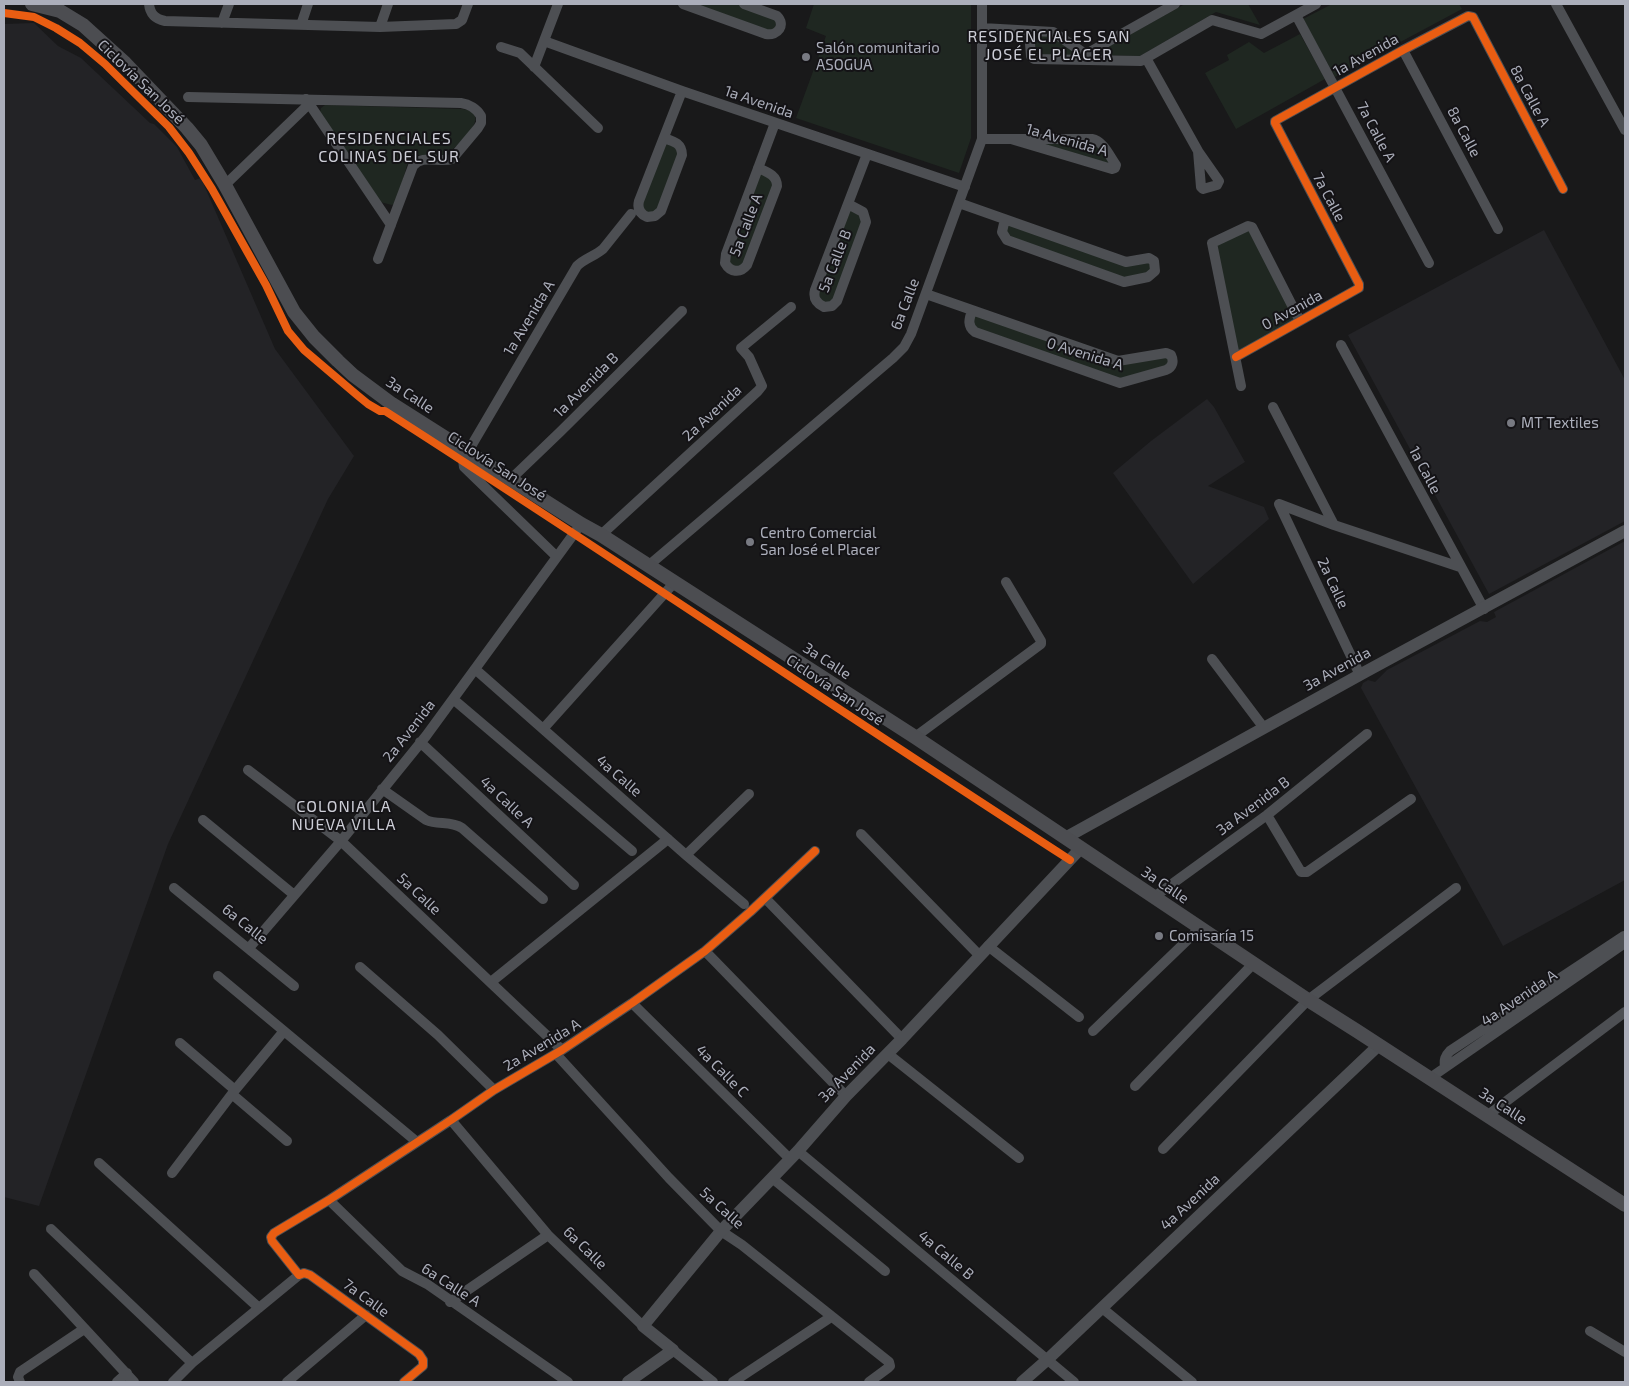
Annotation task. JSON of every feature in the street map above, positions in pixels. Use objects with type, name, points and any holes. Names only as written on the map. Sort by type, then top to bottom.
[{"type":"main road","name":"3a Calle","points":[[32,4],[48,7],[70,17],[90,31],[119,58],[192,134],[201,145],[225,185],[294,312],[314,337],[353,375],[376,392],[511,479],[915,737],[1308,1000],[1625,1205]]},
{"type":"street","points":[[222,23],[228,4]]},
{"type":"street","points":[[301,25],[308,4]]},
{"type":"street","points":[[380,27],[388,4]]},
{"type":"street","points":[[150,8],[156,18],[165,21],[380,27],[456,24],[462,20],[468,4]]},
{"type":"street","points":[[534,67],[558,4]]},
{"type":"street","points":[[683,4],[766,34],[774,34],[778,31],[781,24],[777,16],[744,4]]},
{"type":"street","name":"6a Calle","points":[[648,566],[893,358],[908,341],[982,139],[982,4]]},
{"type":"street","points":[[1090,57],[1175,4]]},
{"type":"street","points":[[1029,31],[1031,56],[1034,60],[1090,57],[1141,61],[1212,20],[1261,34],[1316,4]]},
{"type":"street","points":[[1556,4],[1625,130]]},
{"type":"street","name":"7a Calle A","points":[[1296,15],[1429,263]]},
{"type":"street","name":"1a Avenida","points":[[1275,123],[1277,119],[1403,50],[1468,16],[1473,17]]},
{"type":"street","name":"8a Calle A","points":[[1473,17],[1563,189]]},
{"type":"street","points":[[982,28],[1053,32],[1090,57]]},
{"type":"street","name":"1a Avenida","points":[[544,41],[682,91],[965,187]]},
{"type":"street","points":[[501,47],[520,53],[598,128]]},
{"type":"street","name":"8a Calle","points":[[1403,50],[1498,228]]},
{"type":"street","points":[[1146,58],[1198,151]]},
{"type":"street","points":[[664,138],[679,145],[682,149],[682,155],[661,211],[655,216],[647,217],[640,212],[638,204],[682,91]]},
{"type":"street","points":[[188,96],[307,102],[461,103],[471,106],[479,113],[480,126],[452,159],[423,160],[414,164],[378,259]]},
{"type":"street","points":[[225,185],[307,102]]},
{"type":"street","points":[[307,102],[391,225]]},
{"type":"street","name":"5a Calle A","points":[[758,168],[773,176],[776,179],[777,186],[747,265],[742,270],[734,271],[727,266],[725,258],[758,168],[775,123]]},
{"type":"street","name":"7a Calle","points":[[1275,123],[1359,284]]},
{"type":"street","name":"1a Avenida A","points":[[982,139],[1011,139],[1096,140],[1101,143],[1116,165],[1112,169],[1011,139]]},
{"type":"street","name":"5a Calle B","points":[[848,204],[863,212],[866,222],[837,301],[832,306],[824,307],[817,302],[814,294],[848,204],[867,154]]},
{"type":"street","points":[[374,200],[392,207],[396,207],[398,204]]},
{"type":"street","points":[[959,203],[1005,219],[1126,262],[1148,258],[1154,261],[1155,271],[1148,277],[1124,282],[1007,240],[1002,232],[1005,219]]},
{"type":"street","name":"1a Avenida A","points":[[468,451],[577,266],[586,258],[598,254],[631,214]]},
{"type":"street","points":[[1241,386],[1212,243],[1248,226],[1252,227],[1300,321]]},
{"type":"street","name":"0 Avenida","points":[[1236,357],[1356,290],[1359,284]]},
{"type":"street","name":"0 Avenida A","points":[[926,294],[972,310],[1118,361],[1166,353],[1171,355],[1173,363],[1166,370],[1120,383],[975,332],[968,322],[972,310]]},
{"type":"street","name":"2a Avenida","points":[[601,535],[758,391],[762,386],[749,357],[741,348],[791,307]]},
{"type":"street","name":"1a Avenida B","points":[[511,479],[682,311]]},
{"type":"street","name":"1a Calle","points":[[1341,345],[1484,609]]},
{"type":"street","points":[[1273,407],[1334,525],[1460,567]]},
{"type":"street","points":[[468,451],[463,460],[464,467],[557,557]]},
{"type":"street","name":"2a Calle","points":[[1334,525],[1279,504],[1360,675]]},
{"type":"street","name":"2a Avenida","points":[[249,948],[341,841],[420,742],[581,524]]},
{"type":"street","name":"3a Avenida","points":[[1065,838],[1625,531]]},
{"type":"street","points":[[915,737],[1041,644],[1006,582]]},
{"type":"street","points":[[543,729],[674,583]]},
{"type":"street","points":[[1212,660],[1264,728]]},
{"type":"street","name":"4a Calle","points":[[475,669],[744,904]]},
{"type":"street","points":[[453,699],[632,851]]},
{"type":"street","name":"3a Avenida B","points":[[1154,898],[1268,815],[1367,734]]},
{"type":"street","name":"4a Calle A","points":[[420,742],[574,885]]},
{"type":"street","name":"5a Calle","points":[[248,770],[341,841],[491,982],[559,1052],[669,1178],[721,1231],[742,1245],[889,1362],[890,1366],[869,1382]]},
{"type":"street","points":[[382,789],[426,820],[434,823],[456,824],[462,828],[543,899]]},
{"type":"street","points":[[686,855],[749,794]]},
{"type":"street","points":[[1268,815],[1298,867],[1302,872],[1307,872],[1411,799]]},
{"type":"street","points":[[203,820],[294,894]]},
{"type":"street","points":[[861,834],[984,951],[1078,1017]]},
{"type":"street","points":[[491,982],[668,839]]},
{"type":"street","name":"3a Avenida","points":[[644,1326],[721,1231],[1081,848]]},
{"type":"street","name":"2a Avenida A","points":[[299,1275],[272,1241],[271,1237],[274,1233],[329,1200],[494,1090],[559,1052],[632,1004],[705,951],[815,851]]},
{"type":"street","name":"6a Calle","points":[[174,888],[294,986]]},
{"type":"street","points":[[1163,1149],[1308,1000],[1456,888]]},
{"type":"street","points":[[765,898],[902,1039]]},
{"type":"street","points":[[1093,1031],[1200,928]]},
{"type":"street","name":"4a Avenida A","points":[[1430,1078],[1625,940]]},
{"type":"street","points":[[705,951],[846,1096]]},
{"type":"street","points":[[1135,1086],[1254,963]]},
{"type":"street","points":[[360,967],[438,1035],[494,1090]]},
{"type":"street","points":[[218,976],[418,1142]]},
{"type":"street","name":"4a Calle C","points":[[632,1004],[794,1155]]},
{"type":"street","points":[[1488,1116],[1625,1012]]},
{"type":"street","points":[[172,1173],[284,1031]]},
{"type":"street","points":[[180,1042],[287,1141]]},
{"type":"street","name":"4a Avenida","points":[[1022,1382],[1379,1045]]},
{"type":"street","points":[[888,1054],[1019,1158]]},
{"type":"street","name":"6a Calle","points":[[451,1120],[548,1235],[644,1326],[713,1382]]},
{"type":"street","name":"4a Calle B","points":[[794,1155],[1074,1382]]},
{"type":"street","points":[[99,1163],[259,1308]]},
{"type":"street","points":[[772,1178],[885,1270]]},
{"type":"street","name":"6a Calle A","points":[[329,1200],[402,1272],[427,1284],[450,1302],[568,1382]]},
{"type":"street","points":[[51,1229],[192,1363]]},
{"type":"street","points":[[450,1302],[548,1235]]},
{"type":"street","name":"7a Calle","points":[[299,1275],[304,1273],[310,1275],[419,1354],[423,1360],[423,1366],[404,1382]]},
{"type":"street","points":[[34,1274],[134,1382]]},
{"type":"street","points":[[179,1380],[192,1363],[299,1275]]},
{"type":"street","points":[[1102,1308],[1192,1382]]},
{"type":"street","points":[[287,1382],[366,1315]]},
{"type":"street","points":[[733,1382],[831,1317]]},
{"type":"street","points":[[20,1382],[18,1377],[20,1372],[84,1329]]},
{"type":"street","points":[[1590,1331],[1625,1352]]},
{"type":"street","points":[[628,1382],[674,1350]]},
{"type":"street","points":[[117,1382],[127,1374]]},
{"type":"shaded area","points":[[683,4],[744,4],[777,16],[775,34]]},
{"type":"shaded area","points":[[814,4],[971,4],[971,138],[959,173],[796,118],[826,36],[806,28]]},
{"type":"shaded area","points":[[1185,4],[1248,4],[1260,25],[1216,12],[1140,56],[1095,54]]},
{"type":"shaded area","points":[[1332,4],[1459,4],[1462,9],[1335,77],[1303,19]]},
{"type":"shaded area","points":[[34,23],[58,46],[81,58],[150,123],[154,124],[177,147],[195,180],[201,178],[275,349],[354,456],[328,499],[168,844],[39,1206],[4,1197],[4,24]]},
{"type":"shaded area","points":[[1029,31],[1053,32],[1094,60],[1034,59]]},
{"type":"shaded area","points":[[1300,34],[1325,79],[1236,129],[1205,73],[1229,60],[1227,55],[1249,42],[1264,53]]},
{"type":"shaded area","points":[[325,105],[462,109],[471,112],[475,117],[475,123],[458,145],[446,155],[418,155],[411,158],[407,165],[400,190],[392,205],[380,202],[320,112],[321,108]]},
{"type":"shaded area","points":[[664,138],[681,148],[661,211],[647,217],[639,201]]},
{"type":"shaded area","points":[[1011,139],[1092,139],[1116,165]]},
{"type":"shaded area","points":[[758,168],[776,179],[747,265],[734,271],[726,254]]},
{"type":"shaded area","points":[[848,204],[865,215],[837,301],[824,307],[815,290]]},
{"type":"shaded area","points":[[1005,219],[1126,262],[1145,257],[1155,271],[1124,282],[1007,240]]},
{"type":"shaded area","points":[[1248,226],[1300,321],[1236,357],[1215,241]]},
{"type":"shaded area","name":"MT Textiles","points":[[1544,230],[1625,380],[1625,521],[1489,594],[1348,335]]},
{"type":"shaded area","points":[[972,311],[1118,361],[1166,353],[1173,363],[1120,383],[975,332]]},
{"type":"shaded area","points":[[1207,399],[1214,407],[1245,462],[1208,486],[1264,507],[1269,519],[1193,584],[1113,473],[1151,441]]},
{"type":"shaded area","points":[[1625,541],[1625,880],[1503,946],[1361,688],[1363,683],[1368,680],[1375,682],[1387,670],[1480,621],[1487,622],[1496,617],[1494,612]]},
{"type":"cycle path","name":"Ciclovía San José","points":[[4,13],[34,17],[80,43],[105,64],[169,127],[189,153],[212,189],[266,285],[288,331],[304,350],[368,404],[380,411],[385,411],[471,466],[1070,860]]},
{"type":"cycle path","points":[[1236,357],[1359,288],[1359,284],[1275,121],[1468,16],[1473,17],[1563,189]]},
{"type":"cycle path","points":[[404,1382],[423,1366],[423,1360],[419,1354],[310,1275],[304,1273],[299,1275],[272,1241],[271,1237],[274,1233],[329,1200],[494,1090],[562,1050],[632,1003],[705,951],[815,851]]},
{"type":"place","name":"Salón comunitario ASOGUA","points":[[806,57]]},
{"type":"place","name":"MT Textiles","points":[[1511,423]]},
{"type":"place","name":"Centro Comercial San José el Placer","points":[[750,542]]},
{"type":"place","name":"Comisaría 15","points":[[1159,936]]},
{"type":"district","name":"RESIDENCIALES SAN JOSÉ EL PLACER","points":[[1049,46]]},
{"type":"district","name":"RESIDENCIALES COLINAS DEL SUR","points":[[389,148]]},
{"type":"district","name":"COLONIA LA NUEVA VILLA","points":[[344,816]]}]
